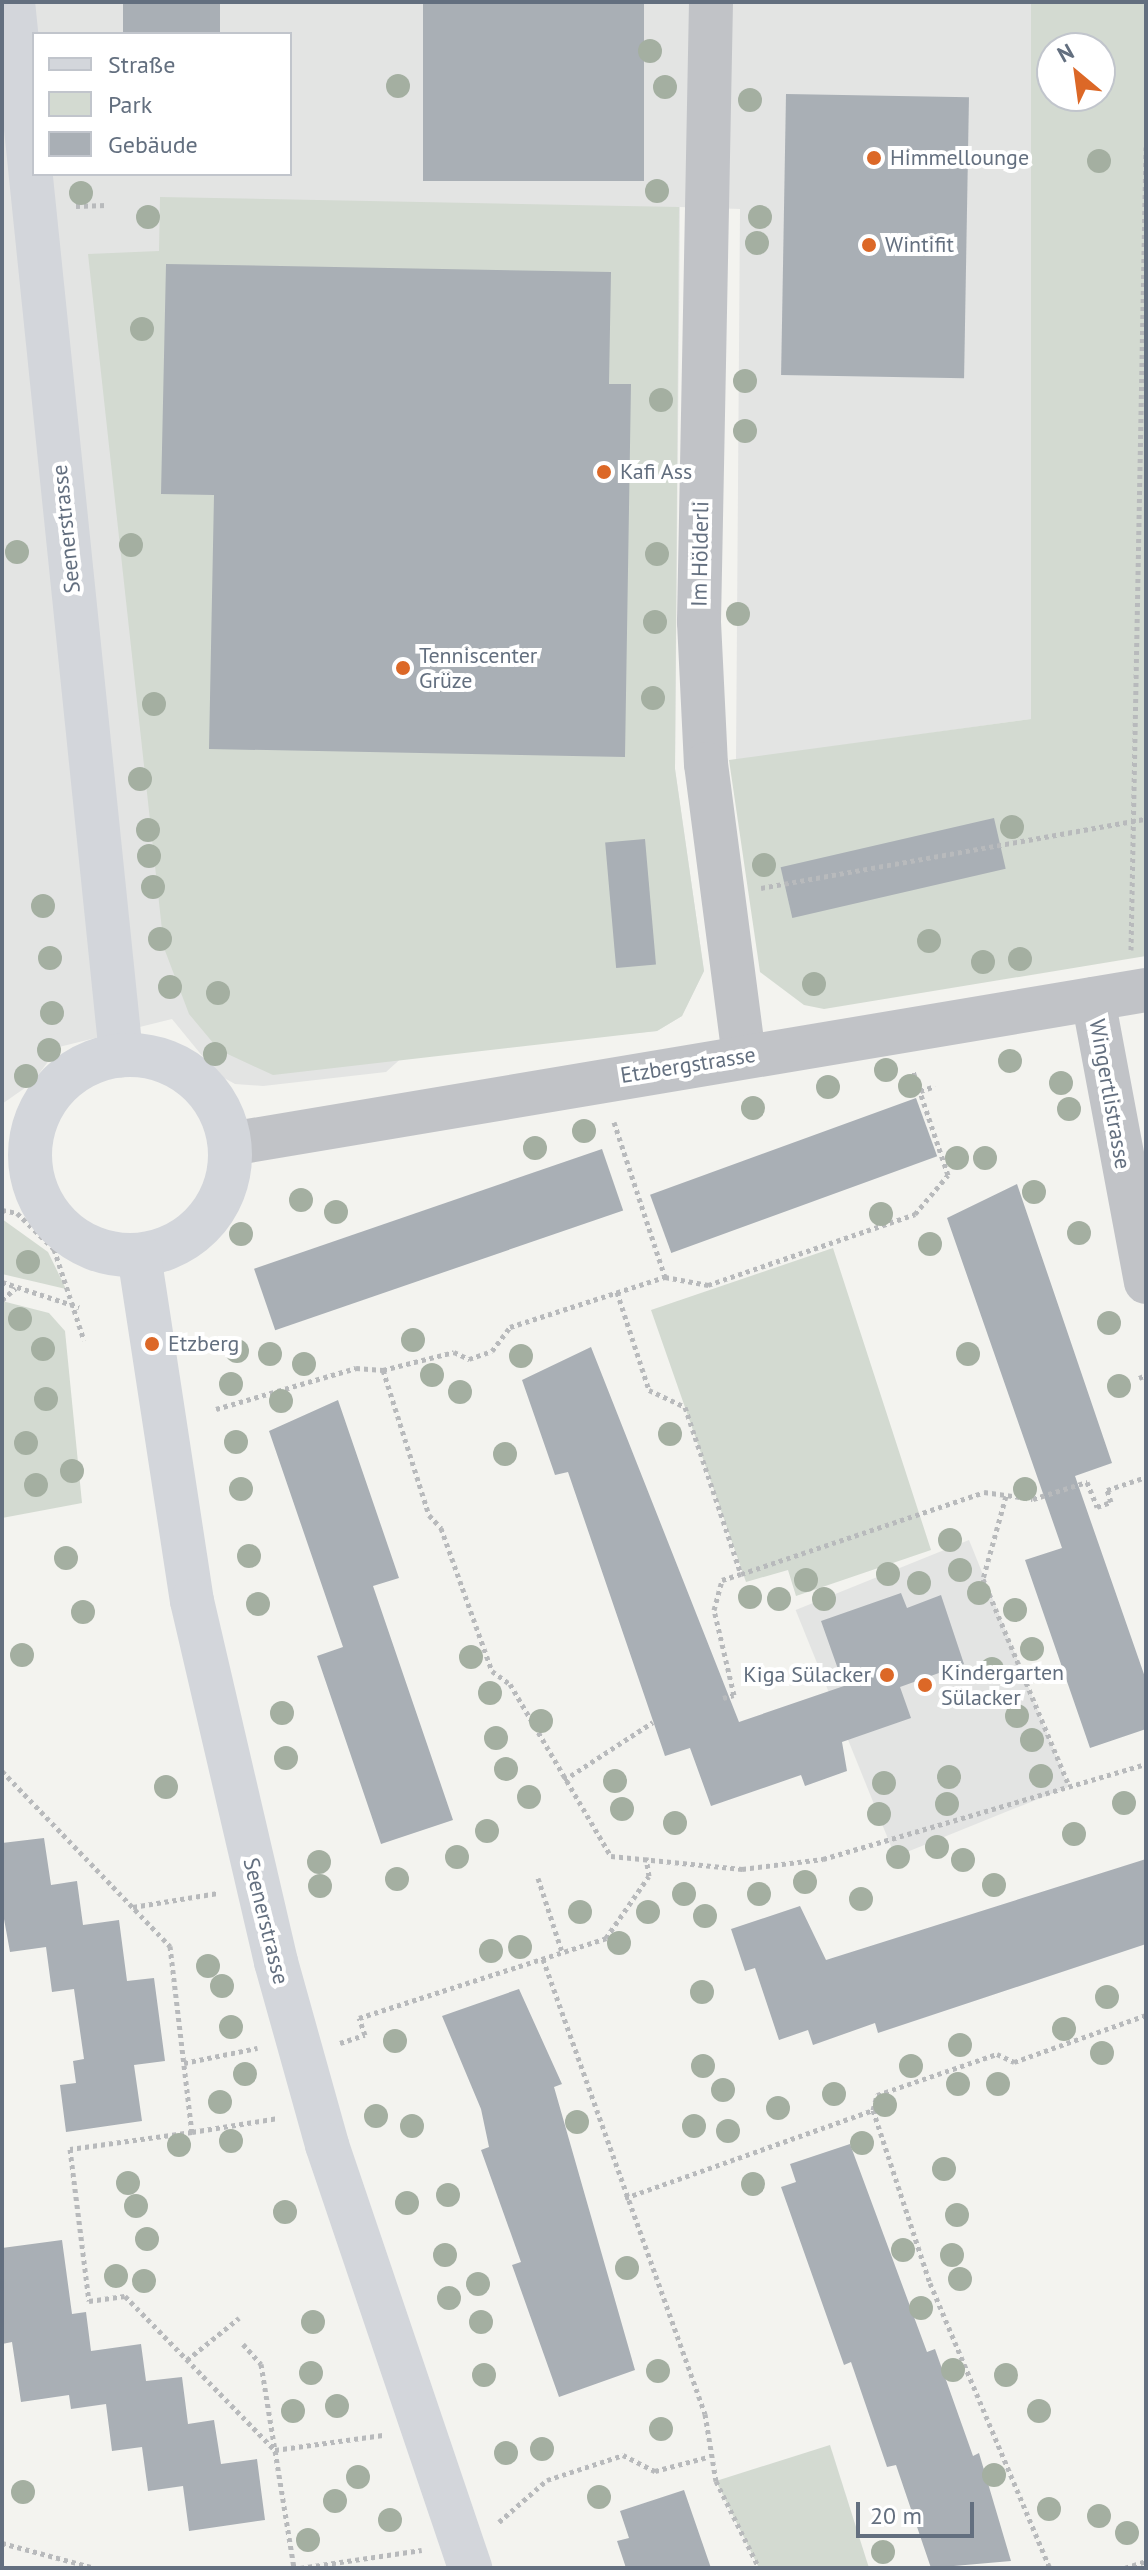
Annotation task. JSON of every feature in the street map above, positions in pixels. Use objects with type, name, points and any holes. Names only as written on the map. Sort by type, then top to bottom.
[{"type":"main road","name":"Seenerstrasse","points":[[13,2],[14,139],[121,1055]]},
{"type":"main road","points":[[121,1055],[183,1069],[208,1090],[230,1144],[219,1201],[199,1227],[171,1246],[139,1255],[78,1241],[54,1221],[16,1166],[54,1091],[90,1062],[121,1055]]},
{"type":"main road","name":"Seenerstrasse","points":[[139,1255],[192,1601],[273,1949],[327,2145],[464,2553]]},
{"type":"street","name":"Im Hölderli","points":[[711,2],[699,622],[706,764],[744,1056]]},
{"type":"street","name":"Etzbergstrasse","points":[[230,1144],[1093,999],[1139,977]]},
{"type":"street","name":"Wingertlistrasse","points":[[1093,999],[1146,1282]]},
{"type":"path","points":[[1139,977],[1146,147]]},
{"type":"path","points":[[71,207],[107,205]]},
{"type":"path","points":[[746,891],[1146,819]]},
{"type":"path","points":[[216,1409],[356,1368],[383,1370],[492,1351],[510,1327],[617,1292],[665,1277],[708,1285],[915,1214],[948,1175],[913,1071]]},
{"type":"path","points":[[920,1091],[935,1086]]},
{"type":"path","points":[[609,1109],[665,1277]]},
{"type":"path","points":[[2,1210],[17,1213],[54,1249],[79,1307],[84,1340]]},
{"type":"path","points":[[2,1282],[79,1307]]},
{"type":"path","points":[[2,1300],[17,1287]]},
{"type":"path","points":[[617,1292],[649,1390],[685,1407],[741,1574]]},
{"type":"path","points":[[383,1370],[429,1515],[441,1528],[492,1671],[510,1684],[611,1856],[646,1857],[742,1869],[823,1859],[1146,1764]]},
{"type":"path","points":[[723,1698],[734,1695],[714,1610],[722,1580],[984,1492],[1033,1499],[1087,1482],[1097,1507],[1111,1502],[1107,1490],[1146,1477]]},
{"type":"path","points":[[1006,1496],[983,1579],[1069,1786]]},
{"type":"path","points":[[564,1780],[653,1722]]},
{"type":"path","points":[[2,1771],[170,1946],[192,2132]]},
{"type":"path","points":[[332,2045],[365,2035],[359,2018],[606,1938],[649,1876],[646,1857]]},
{"type":"path","points":[[538,1878],[562,1952]]},
{"type":"path","points":[[132,1907],[225,1892]]},
{"type":"path","points":[[543,1959],[625,2198],[705,2414],[708,2457],[736,2532],[750,2542],[759,2568]]},
{"type":"path","points":[[1050,2568],[930,2283],[873,2110],[877,2095],[997,2054],[1014,2062],[1146,2015]]},
{"type":"path","points":[[184,2063],[263,2046]]},
{"type":"path","points":[[625,2198],[873,2110]]},
{"type":"path","points":[[275,2450],[125,2296],[89,2301],[70,2149],[283,2117]]},
{"type":"path","points":[[187,2360],[239,2318]]},
{"type":"path","points":[[243,2344],[261,2364],[297,2568],[403,2556],[464,2553],[511,2517],[547,2480],[623,2455],[655,2471],[708,2457]]},
{"type":"path","points":[[275,2450],[388,2434]]},
{"type":"path","points":[[2,2543],[95,2568]]},
{"type":"path","points":[[1125,2568],[1146,2561]]},
{"type":"shaded area","points":[[2,2],[1031,2],[1031,719],[736,760],[740,209],[680,207],[675,769],[704,971],[682,1016],[657,1031],[406,1054],[386,1072],[263,1086],[235,1084],[217,1074],[172,1019],[59,1047],[32,1083],[2,1104]]},
{"type":"shaded area","name":"Kindergarten Sülacker","points":[[969,1540],[1069,1787],[895,1857],[796,1610]]},
{"type":"green space","points":[[1031,2],[1146,2],[1146,956],[824,1009],[804,1005],[760,972],[729,760],[1031,719]]},
{"type":"green space","name":"Tenniscenter Grüze","points":[[160,197],[679,207],[675,769],[704,971],[682,1016],[657,1031],[273,1075],[219,1050],[189,1014],[164,948],[88,254],[159,251]]},
{"type":"green space","points":[[2,1219],[48,1252],[66,1289],[2,1274]]},
{"type":"green space","points":[[833,1248],[931,1550],[796,1596],[788,1570],[746,1582],[651,1310]]},
{"type":"green space","points":[[2,1301],[49,1313],[65,1331],[82,1503],[2,1518]]},
{"type":"green space","points":[[830,2445],[869,2568],[759,2568],[716,2481]]},
{"type":"building","points":[[123,2],[220,2],[220,32],[123,32]]},
{"type":"building","points":[[423,2],[644,2],[644,181],[423,181]]},
{"type":"building","points":[[786,94],[969,97],[964,378],[781,375]]},
{"type":"building","points":[[166,264],[611,272],[609,384],[631,384],[625,757],[209,749],[214,495],[161,494]]},
{"type":"building","points":[[994,818],[1006,869],[792,918],[781,867]]},
{"type":"building","points":[[645,839],[656,965],[616,968],[605,842]]},
{"type":"building","points":[[916,1098],[937,1156],[671,1253],[650,1195]]},
{"type":"building","points":[[602,1149],[623,1210],[275,1330],[254,1269]]},
{"type":"building","points":[[1017,1184],[1112,1463],[1075,1476],[1146,1680],[1146,1729],[1090,1748],[1025,1560],[1062,1548],[947,1218]]},
{"type":"building","points":[[591,1347],[739,1722],[844,1686],[821,1621],[901,1593],[907,1608],[941,1595],[964,1664],[900,1687],[911,1718],[842,1742],[847,1771],[805,1786],[801,1775],[711,1806],[690,1748],[665,1756],[568,1472],[555,1475],[522,1380]]},
{"type":"building","points":[[338,1400],[399,1578],[373,1586],[453,1820],[381,1844],[317,1656],[343,1647],[269,1431]]},
{"type":"building","points":[[44,1838],[51,1885],[77,1881],[83,1925],[119,1920],[127,1981],[154,1978],[165,2061],[134,2065],[142,2121],[66,2132],[60,2085],[76,2083],[73,2061],[84,2059],[74,1989],[52,1992],[46,1947],[10,1952],[2,1908],[2,1843]]},
{"type":"building","points":[[1146,1859],[1146,1944],[878,2033],[875,2023],[813,2045],[808,2030],[779,2040],[755,1968],[745,1971],[731,1929],[800,1906],[826,1960]]},
{"type":"building","points":[[519,1989],[562,2084],[554,2087],[635,2370],[559,2397],[512,2265],[521,2262],[481,2150],[489,2147],[481,2109],[442,2016]]},
{"type":"building","points":[[850,2144],[927,2352],[935,2349],[973,2456],[979,2453],[1011,2561],[931,2568],[896,2465],[887,2467],[851,2362],[844,2365],[781,2187],[796,2182],[790,2164]]},
{"type":"building","points":[[62,2240],[72,2314],[86,2312],[91,2351],[141,2344],[146,2381],[182,2377],[188,2424],[214,2420],[221,2464],[257,2459],[265,2520],[189,2531],[183,2486],[148,2491],[142,2447],[112,2451],[106,2404],[71,2409],[69,2395],[21,2402],[12,2342],[2,2344],[2,2248]]},
{"type":"building","points":[[684,2490],[711,2568],[626,2568],[617,2541],[629,2538],[620,2511]]},
{"type":"place","name":"Himmellounge","points":[[874,158]]},
{"type":"place","name":"Wintifit","points":[[869,245]]},
{"type":"place","name":"Kafi Ass","points":[[604,472]]},
{"type":"place","name":"Tenniscenter Grüze","points":[[403,668]]},
{"type":"place","name":"Etzberg","points":[[152,1344]]},
{"type":"place","name":"Kiga Sülacker","points":[[887,1675]]},
{"type":"place","name":"Kindergarten Sülacker","points":[[925,1685]]}]
